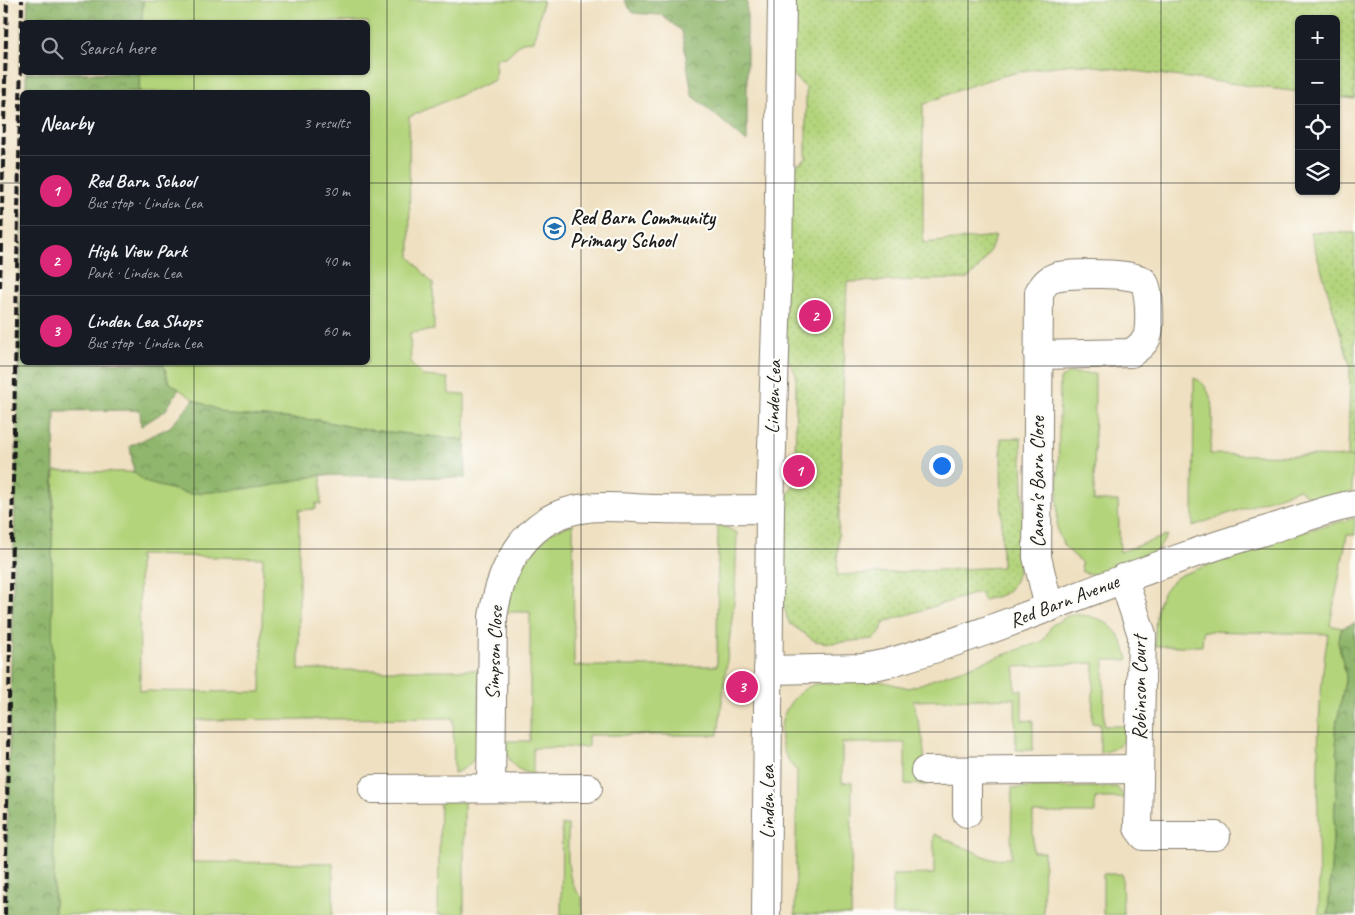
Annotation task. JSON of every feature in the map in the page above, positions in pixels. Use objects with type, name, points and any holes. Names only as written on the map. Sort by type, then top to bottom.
[{"type":"street","name":"Linden Lea","points":[[766,915],[770,509],[778,261],[782,0]]},
{"type":"street","name":"Canon's Barn Close","points":[[1038,355],[1131,353],[1141,346],[1148,335],[1148,292],[1143,281],[1131,275],[1058,276],[1046,282],[1039,292],[1038,355],[1037,557],[1049,608]]},
{"type":"street","name":"Red Barn Avenue","points":[[768,670],[863,668],[888,663],[1049,608],[1124,578],[1232,540],[1355,504]]},
{"type":"street","name":"Simpson Close","points":[[491,788],[493,617],[496,594],[511,557],[523,541],[551,519],[586,508],[770,509]]},
{"type":"street","name":"Robinson Court","points":[[1124,578],[1142,635],[1138,828],[1144,836],[1216,836]]},
{"type":"street","name":"Robinson Court","points":[[925,771],[1139,769]]},
{"type":"street","points":[[966,813],[967,771]]},
{"type":"street","points":[[373,789],[588,788]]},
{"type":"green space","points":[[28,0],[143,0],[142,20],[27,20]]},
{"type":"green space","points":[[143,0],[543,0],[534,41],[522,42],[506,57],[496,58],[495,80],[409,117],[410,257],[433,284],[434,330],[410,333],[411,364],[423,376],[448,378],[449,394],[465,395],[465,440],[361,429],[318,420],[230,415],[194,400],[169,382],[164,365],[370,365],[370,90],[139,90],[140,75],[370,75],[370,20],[142,20]]},
{"type":"green space","points":[[624,0],[747,0],[747,142],[692,95],[682,31],[661,15],[633,13]]},
{"type":"green space","points":[[787,0],[1355,0],[1355,99],[1340,97],[1340,15],[1295,15],[1295,91],[1079,64],[1038,68],[999,77],[961,89],[923,105],[923,243],[996,236],[985,259],[967,279],[847,282],[837,575],[1002,567],[1001,438],[1021,438],[1022,543],[1015,580],[1006,593],[983,600],[980,592],[884,622],[881,631],[874,639],[830,643],[815,641],[789,623],[783,605],[782,503],[795,483],[796,374],[783,351],[786,172],[806,159],[806,88],[787,70]]},
{"type":"green space","points":[[26,75],[140,75],[139,90],[26,90]]},
{"type":"green space","points":[[1310,232],[1355,233],[1355,456],[1348,457],[1350,365]]},
{"type":"green space","points":[[20,296],[20,365],[164,365],[169,382],[179,389],[165,411],[141,426],[140,410],[55,411],[52,552],[54,915],[5,915]]},
{"type":"green space","points":[[1069,373],[1095,374],[1094,501],[1118,501],[1120,552],[1168,535],[1156,552],[1095,575],[1082,572],[1081,562],[1064,546],[1057,530],[1060,379]]},
{"type":"green space","points":[[1194,378],[1202,383],[1208,391],[1211,400],[1210,454],[1353,457],[1352,492],[1318,498],[1311,497],[1299,489],[1193,526]]},
{"type":"green space","points":[[194,400],[230,415],[318,420],[361,429],[465,440],[466,478],[321,475],[265,487],[190,494],[147,483],[134,473],[130,446],[170,427]]},
{"type":"green space","points":[[55,471],[321,475],[321,504],[316,503],[316,509],[299,510],[299,670],[479,670],[478,753],[470,764],[454,773],[453,718],[195,720],[192,862],[333,863],[333,915],[54,915],[52,552]],"holes":[[[139,555],[263,558],[261,692],[140,691]]]},
{"type":"green space","points":[[1355,518],[1355,535],[1347,535],[1330,625],[1342,628],[1338,642],[1346,676],[1335,731],[1338,760],[1328,915],[1319,915],[1320,703],[1328,634],[1203,631],[1202,646],[1155,646],[1155,626],[1161,597],[1172,582],[1181,575],[1297,533]]},
{"type":"green space","points":[[718,523],[737,533],[735,593],[718,735],[588,735],[588,747],[533,748],[533,774],[521,770],[512,764],[507,754],[505,741],[530,741],[530,612],[505,612],[519,566],[551,532],[573,524],[574,666],[717,666]]},
{"type":"green space","points":[[1070,615],[1081,615],[1101,620],[1109,625],[1121,639],[1128,660],[1104,660],[1104,726],[1128,726],[1126,737],[1123,741],[1115,748],[1100,753],[1100,724],[1092,723],[1094,663],[1015,667],[1015,690],[1022,690],[1022,720],[1033,721],[1033,750],[1016,750],[1015,698],[913,701],[923,740],[926,785],[905,784],[905,743],[842,743],[842,783],[852,782],[851,915],[795,915],[797,771],[788,760],[781,736],[781,723],[785,711],[792,701],[802,691],[814,684],[875,680],[909,688],[1043,641],[1052,625]]},
{"type":"green space","points":[[1355,623],[1355,915],[1328,915],[1338,760],[1335,731],[1346,676],[1338,642],[1342,628]]},
{"type":"green space","points":[[1117,787],[1125,798],[1095,798],[1095,813],[1033,813],[1033,852],[1044,852],[1043,915],[892,915],[893,875],[934,874],[934,834],[991,859],[1011,858],[1012,788]]},
{"type":"green space","points":[[440,797],[464,798],[464,915],[438,915]]},
{"type":"green space","points":[[562,825],[568,825],[569,873],[576,890],[582,897],[582,915],[561,915]]},
{"type":"green space","points":[[1103,874],[1122,874],[1123,915],[1103,915]]},
{"type":"railway","points":[[0,288],[7,0]]},
{"type":"railway","points":[[22,0],[22,20]]},
{"type":"railway","points":[[20,90],[21,75]]},
{"type":"railway","points":[[5,915],[20,108]]},
{"type":"place","name":"Red Barn Community Primary School","points":[[554,228]]},
{"type":"place","name":"High View Park","points":[[815,316]]},
{"type":"place","name":"Red Barn School","points":[[799,471]]},
{"type":"place","name":"Linden Lea Shops","points":[[742,687]]}]
